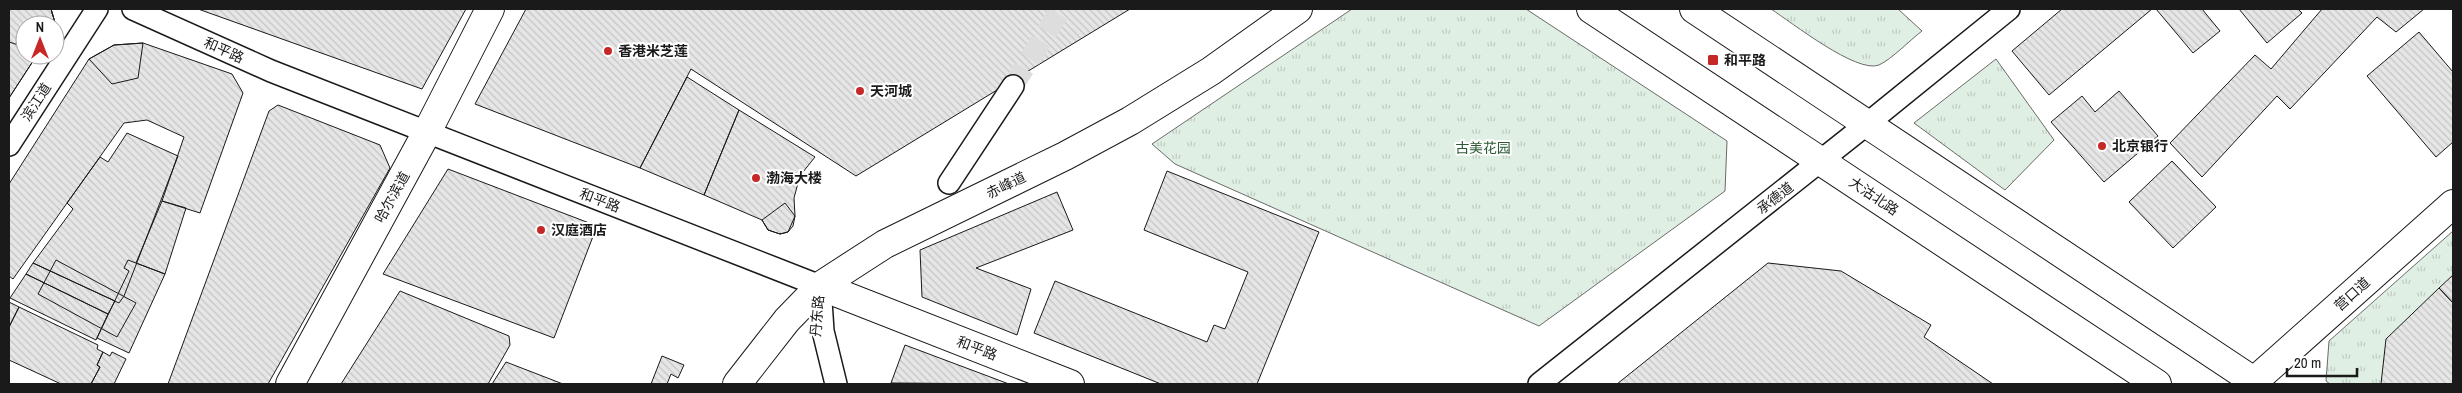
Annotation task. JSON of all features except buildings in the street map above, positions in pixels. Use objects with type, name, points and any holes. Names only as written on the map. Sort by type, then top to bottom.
[{"type":"main road","name":"哈尔滨道","points":[[290,384],[427,132],[490,9]]},
{"type":"main road","name":"赤峰道","points":[[737,384],[753,360],[787,320],[820,286],[885,244],[1066,156],[1130,121],[1211,71],[1298,9]]},
{"type":"main road","name":"大沽北路","points":[[1591,9],[2157,384]]},
{"type":"main road","points":[[1694,9],[2254,383]]},
{"type":"main road","name":"营口道","points":[[2254,383],[2453,204]]},
{"type":"main road","name":"和平路","points":[[820,286],[1070,384]]},
{"type":"street","name":"滨江道","points":[[9,145],[97,9]]},
{"type":"street","name":"和平路","points":[[132,9],[271,71],[820,286]]},
{"type":"street","name":"承德道","points":[[1862,121],[1988,9]]},
{"type":"street","name":"承德道","points":[[1539,384],[1862,121],[2009,9]]},
{"type":"street","points":[[949,184],[1013,86]]},
{"type":"street","name":"承德道","points":[[1522,384],[1816,158]]},
{"type":"street","name":"丹东路","points":[[820,286],[814,336],[815,356],[822,384]]},
{"type":"street","name":"丹东路","points":[[820,286],[823,331],[836,384]]},
{"type":"green space","name":"古美花园","points":[[1352,9],[1526,9],[1727,141],[1725,191],[1539,326],[1175,164],[1152,144]]},
{"type":"green space","points":[[1771,9],[1898,9],[1922,31],[1884,62],[1879,65],[1869,66],[1840,55]]},
{"type":"green space","points":[[1996,59],[2054,140],[2005,190],[1914,123]]},
{"type":"green space","points":[[2453,231],[2453,384],[2330,384],[2326,381],[2329,341]]},
{"type":"tunnel","points":[[1013,86],[1061,9]]},
{"type":"place","name":"香港米芝莲","points":[[608,51]]},
{"type":"place","name":"和平路","points":[[1713,60]]},
{"type":"place","name":"天河城","points":[[860,91]]},
{"type":"place","name":"北京银行","points":[[2102,146]]},
{"type":"place","name":"渤海大楼","points":[[756,178]]},
{"type":"place","name":"汉庭酒店","points":[[541,230]]}]
